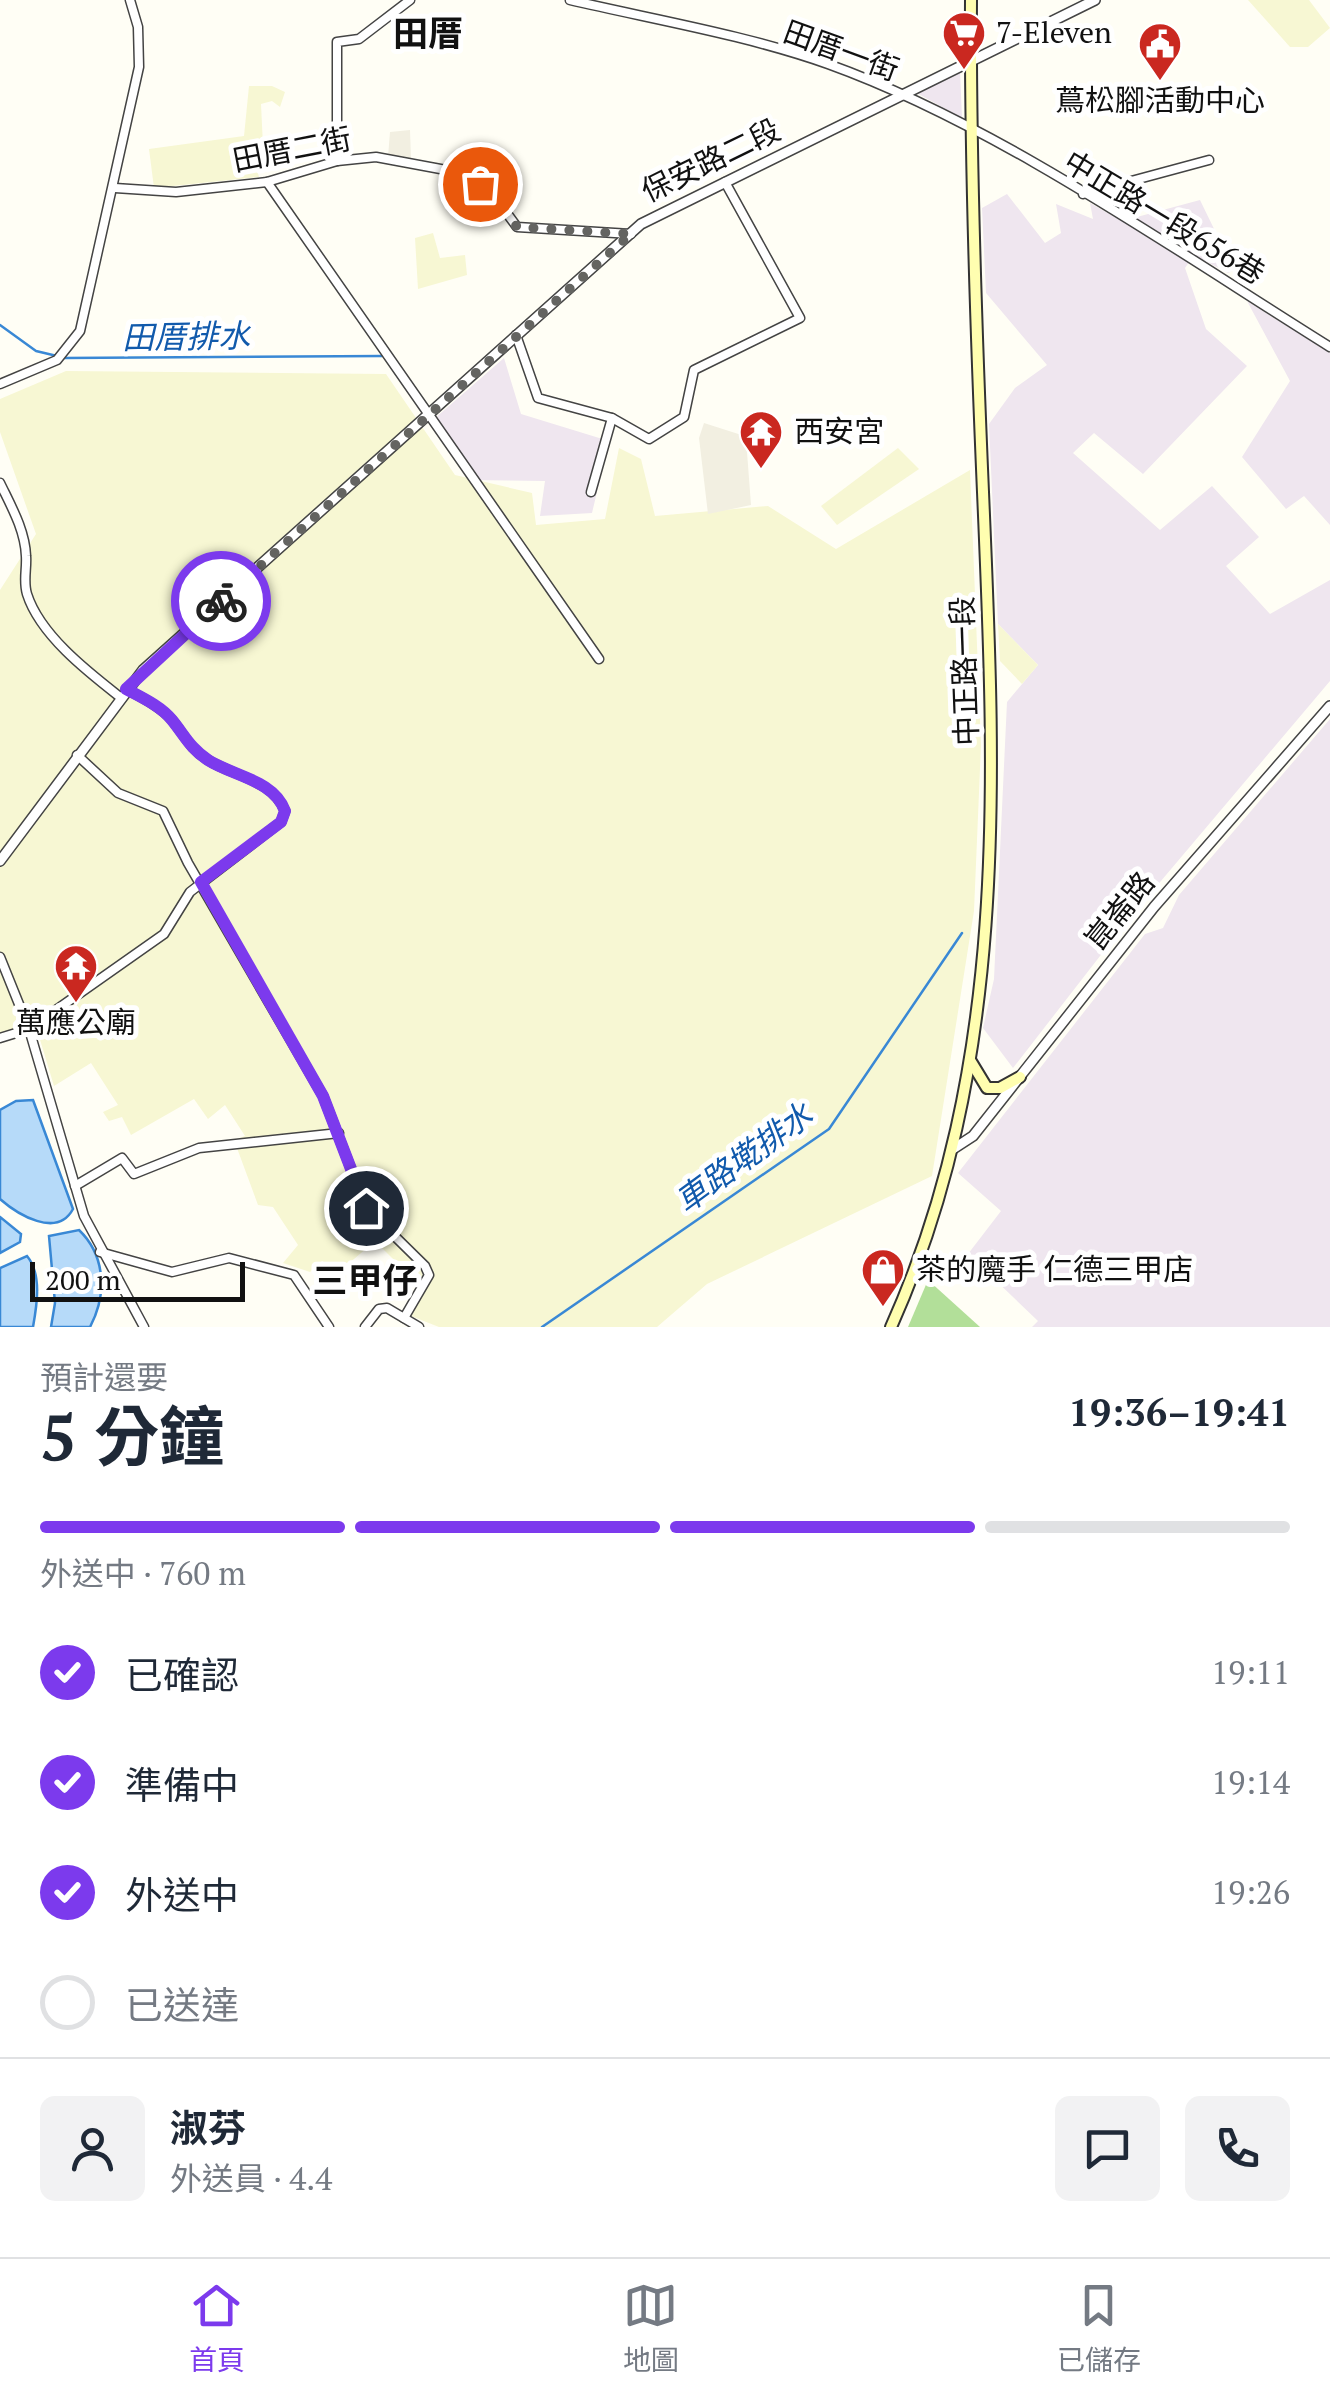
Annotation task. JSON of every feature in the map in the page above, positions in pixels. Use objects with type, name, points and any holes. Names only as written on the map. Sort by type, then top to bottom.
[{"type":"main road","name":"中正路一段","points":[[892,1327],[954,1149],[970,1060],[994,820],[971,0]]},
{"type":"main road","points":[[970,1060],[987,1088],[1000,1088],[1020,1077]]},
{"type":"street","points":[[0,384],[60,358],[80,331],[140,67],[138,28],[130,0]]},
{"type":"street","points":[[337,161],[341,131],[337,42],[359,39],[410,0]]},
{"type":"street","name":"田厝一街","points":[[570,0],[827,64],[973,131]]},
{"type":"street","name":"保安路二段","points":[[0,861],[123,693],[641,224],[1094,0]]},
{"type":"street","name":"中正路一段656巷","points":[[973,131],[1330,346]]},
{"type":"street","name":"田厝二街","points":[[115,188],[176,192],[267,182],[337,161],[376,157],[462,173],[492,193],[517,227],[631,234]]},
{"type":"street","points":[[1082,194],[1208,160]]},
{"type":"street","points":[[267,182],[599,659]]},
{"type":"street","points":[[516,335],[534,395],[612,418],[642,436],[655,437],[688,414],[694,370],[800,318],[725,182]]},
{"type":"street","points":[[591,492],[612,418]]},
{"type":"street","points":[[0,483],[19,524],[26,554],[25,584],[34,609],[67,652],[123,693],[170,716],[184,742],[206,759],[248,776],[282,802],[285,811],[281,822],[190,892],[164,934],[29,1030],[0,1038]]},
{"type":"street","name":"崑崙路","points":[[954,1149],[973,1136],[1154,906],[1330,706]]},
{"type":"street","points":[[77,755],[118,793],[163,811],[323,1096],[366,1208],[426,1266],[429,1275],[404,1318]]},
{"type":"street","points":[[0,957],[29,1030],[100,1252],[144,1327]]},
{"type":"street","points":[[76,1186],[122,1158],[134,1174],[199,1148],[340,1133]]},
{"type":"street","points":[[100,1252],[172,1272],[229,1258],[294,1275],[328,1327]]},
{"type":"street","points":[[365,1327],[380,1309],[419,1327]]},
{"type":"shaded area","points":[[960,71],[962,118],[915,92]]},
{"type":"shaded area","points":[[410,130],[411,159],[388,157],[390,132]]},
{"type":"shaded area","points":[[1007,194],[1045,243],[1061,233],[1056,204],[1093,219],[1090,203],[1122,221],[1200,200],[1234,270],[1228,273],[1194,255],[1185,268],[1206,329],[1247,366],[1143,474],[1094,433],[1073,453],[1160,530],[1212,486],[1259,537],[1226,566],[1270,614],[1330,580],[1330,681],[1128,920],[1013,1068],[983,1028],[994,979],[1007,702],[1038,665],[998,624],[989,424],[1015,388],[1047,365],[986,293],[982,208]]},
{"type":"shaded area","points":[[1247,301],[1330,353],[1330,525],[1304,496],[1286,509],[1242,457],[1290,381]]},
{"type":"shaded area","points":[[504,358],[521,414],[609,441],[592,513],[540,516],[545,481],[471,480],[434,419]]},
{"type":"shaded area","points":[[704,423],[754,439],[747,452],[751,505],[708,514],[699,438]]},
{"type":"shaded area","points":[[1330,719],[1330,1327],[1032,1327],[1038,1321],[968,1254],[1001,1211],[958,1173],[1145,934],[1163,928],[1179,895]]},
{"type":"green space","points":[[1248,0],[1309,0],[1330,28],[1308,47],[1290,47]]},
{"type":"green space","points":[[249,86],[272,86],[285,92],[280,107],[272,101],[261,104],[263,146],[251,149],[259,177],[154,188],[149,149],[244,136]]},
{"type":"green space","points":[[433,233],[440,258],[465,255],[467,275],[418,289],[415,238]]},
{"type":"green space","points":[[66,371],[386,374],[455,475],[532,493],[536,525],[605,519],[619,448],[641,459],[655,516],[768,506],[836,549],[970,470],[981,745],[974,911],[932,1176],[707,1284],[657,1327],[439,1327],[411,1316],[425,1291],[375,1241],[340,1271],[322,1261],[310,1272],[283,1263],[298,1245],[273,1207],[258,1205],[234,1140],[245,1136],[225,1105],[208,1119],[194,1099],[131,1135],[122,1117],[109,1121],[103,1112],[118,1105],[91,1063],[54,1086],[35,1023],[29,1029],[0,1036],[0,590],[36,534],[0,432],[0,399]]},
{"type":"green space","points":[[898,448],[919,469],[837,525],[821,506]]},
{"type":"green space","points":[[998,624],[1038,665],[1022,684],[1000,661]]},
{"type":"green space","points":[[928,1280],[980,1327],[908,1327]]},
{"type":"water","points":[[33,1100],[73,1209],[57,1222],[26,1217],[0,1199],[0,1110],[16,1101]]},
{"type":"water","points":[[0,1217],[21,1234],[20,1242],[0,1253]]},
{"type":"water","points":[[79,1230],[99,1264],[101,1289],[96,1315],[90,1327],[51,1327],[55,1303],[49,1236]]},
{"type":"water","points":[[27,1256],[37,1281],[33,1327],[0,1327],[0,1268]]},
{"type":"waterway","name":"田厝排水","points":[[0,325],[36,351],[57,356]]},
{"type":"waterway","name":"田厝排水","points":[[64,358],[382,356]]},
{"type":"waterway","name":"車路墘排水","points":[[542,1327],[829,1129],[962,933]]},
{"type":"way so far","points":[[221,601],[631,234],[517,227],[492,193],[480,184]]},
{"type":"place","name":"7-Eleven","points":[[964,71]]},
{"type":"place","name":"蔦松腳活動中心","points":[[1160,82]]},
{"type":"place","name":"西安宮","points":[[761,470]]},
{"type":"place","name":"萬應公廟","points":[[76,1004]]},
{"type":"place","name":"茶的魔手 仁德三甲店","points":[[883,1308]]},
{"type":"district","name":"田厝","points":[[428,34]]},
{"type":"district","name":"三甲仔","points":[[365,1281]]},
{"type":"route","points":[[221,601],[126,689],[170,716],[184,742],[206,759],[226,771],[248,776],[282,802],[285,811],[281,822],[201,882],[323,1096],[366,1208]]}]
